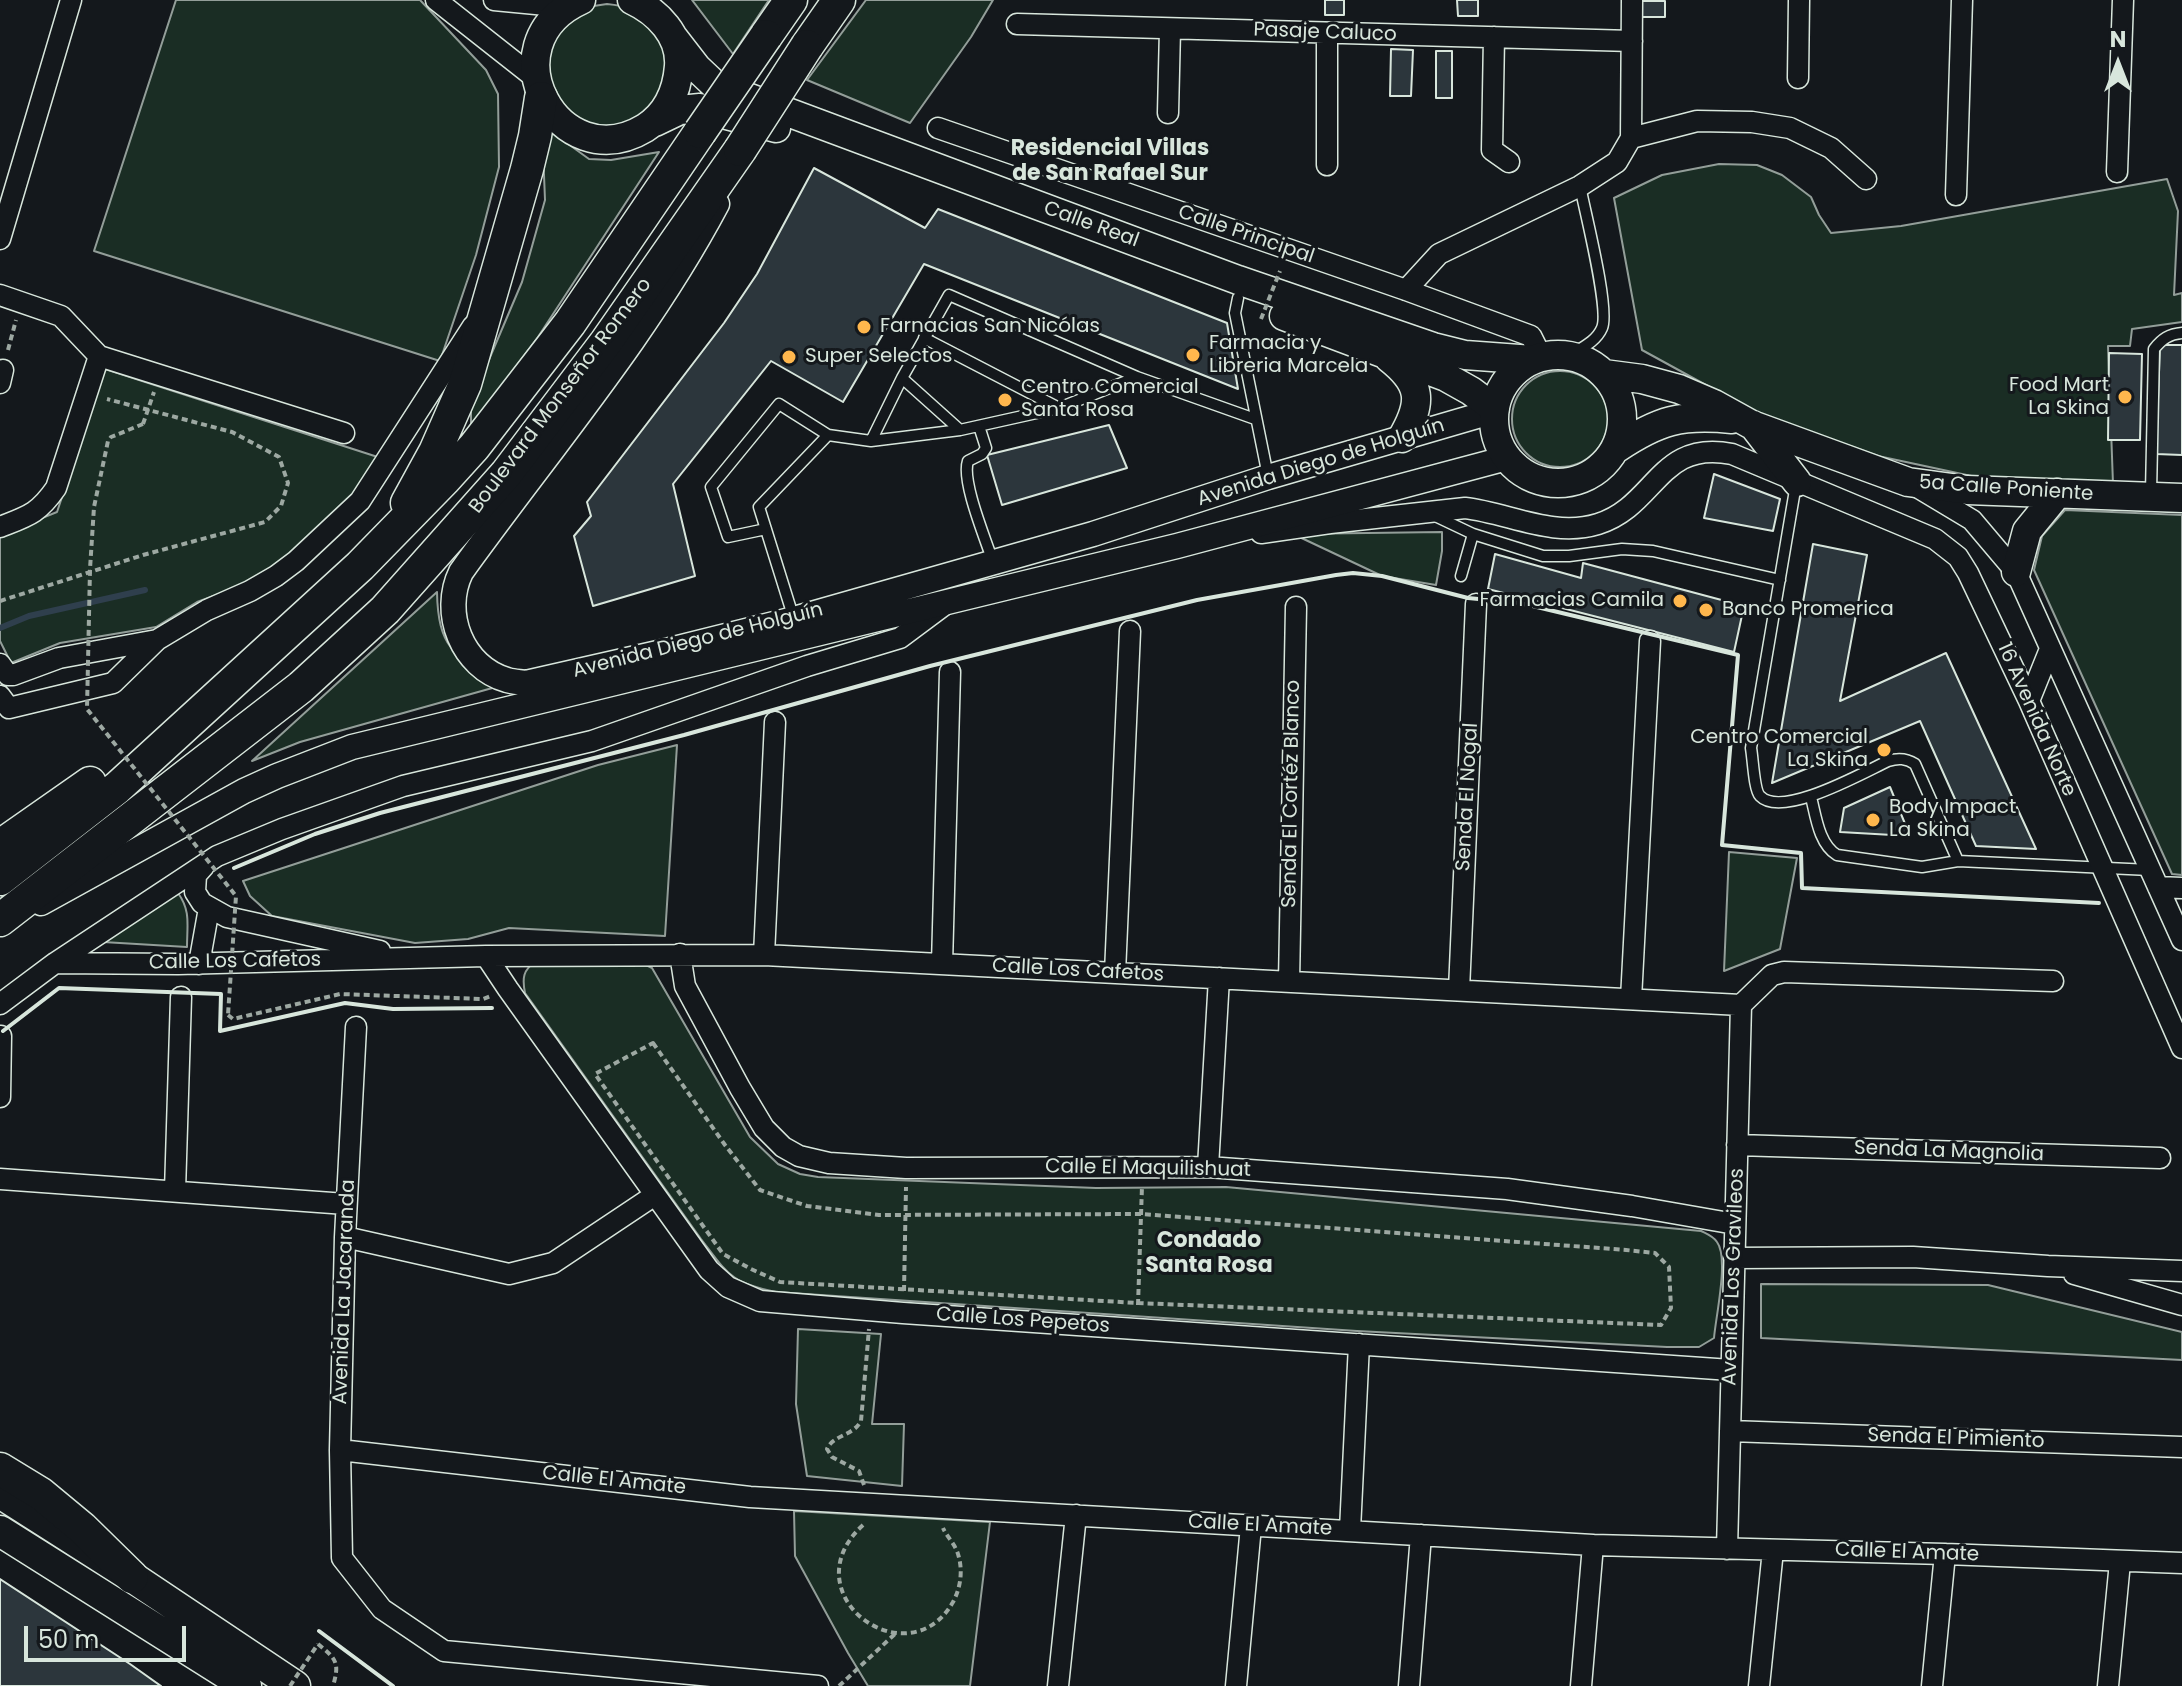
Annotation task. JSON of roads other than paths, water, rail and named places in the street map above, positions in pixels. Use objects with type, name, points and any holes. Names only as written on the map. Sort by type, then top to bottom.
[{"type":"highway","name":"Boulevard Monseñor Romero","points":[[243,675],[360,566],[474,447],[570,323],[791,0]]},
{"type":"highway","name":"Boulevard Monseñor Romero","points":[[0,922],[301,687],[385,610],[506,474],[606,342],[839,0]]},
{"type":"highway","points":[[360,566],[405,507],[435,452],[465,384],[527,169],[535,136],[538,88]]},
{"type":"highway","points":[[0,846],[243,675]]},
{"type":"highway","points":[[0,879],[117,788],[243,675]]},
{"type":"highway","points":[[0,1469],[41,1494],[82,1528],[132,1577]]},
{"type":"main road","name":"Calle Real","points":[[632,0],[646,6],[662,20],[697,68],[715,85],[1223,275],[1408,338],[1465,355],[1548,358]]},
{"type":"main road","points":[[538,88],[535,56],[541,37],[552,20],[574,3]]},
{"type":"main road","points":[[655,122],[669,104],[678,83],[679,59],[673,37]]},
{"type":"main road","name":"Calle Real","points":[[538,88],[554,116],[571,130],[591,138],[613,139],[635,134],[680,110],[700,108],[795,133],[1446,377],[1471,391],[1494,410]]},
{"type":"main road","points":[[1382,352],[1407,372],[1416,394],[1412,421],[1402,438]]},
{"type":"main road","points":[[1548,358],[1588,363],[1604,374],[1622,408],[1622,428],[1617,448],[1597,471],[1570,483],[1550,483],[1530,477],[1514,466],[1497,438],[1494,410],[1498,395],[1507,381],[1519,369],[1548,358]]},
{"type":"main road","name":"5a Calle Poniente","points":[[1604,374],[1642,379],[1679,389],[1749,423],[1908,482],[1967,490],[2182,498]]},
{"type":"main road","name":"5a Calle Poniente","points":[[1617,448],[1645,429],[1678,419],[1713,417],[1749,423]]},
{"type":"main road","points":[[1749,423],[1797,482]]},
{"type":"main road","points":[[2016,572],[2027,531],[2058,493]]},
{"type":"main road","points":[[0,1493],[132,1577],[292,1686]]},
{"type":"main road","points":[[2,1535],[246,1686]]},
{"type":"street","points":[[0,239],[71,0]]},
{"type":"street","points":[[436,0],[538,88]]},
{"type":"street","points":[[494,0],[574,3]]},
{"type":"street","points":[[1406,290],[1439,254],[1580,186],[1617,162],[1631,138],[1632,0]]},
{"type":"street","points":[[1798,78],[1799,0]]},
{"type":"street","points":[[1956,195],[1962,0]]},
{"type":"street","points":[[2117,172],[2123,0]]},
{"type":"street","name":"Pasaje Caluco","points":[[1017,24],[1632,41]]},
{"type":"street","points":[[1168,113],[1170,29]]},
{"type":"street","points":[[1327,33],[1327,165]]},
{"type":"street","points":[[1494,37],[1492,150],[1509,162]]},
{"type":"street","points":[[1631,138],[1697,121],[1752,122],[1790,128],[1831,148],[1866,179]]},
{"type":"street","name":"Calle Principal","points":[[938,128],[1531,336],[1548,358]]},
{"type":"street","name":"Avenida Diego de Holguín","points":[[737,153],[723,194],[694,249],[623,352],[461,572],[453,595],[454,620],[462,644],[487,670],[505,680],[526,683],[794,619],[1093,534],[1268,477],[1494,410]]},
{"type":"street","points":[[0,295],[61,316],[99,356],[344,433]]},
{"type":"street","points":[[3,706],[113,683],[157,640],[207,610],[276,576],[305,554],[360,501],[488,303]]},
{"type":"street","points":[[0,527],[28,516],[44,505],[56,488],[99,356]]},
{"type":"street","name":"16 Avenida Norte","points":[[1177,546],[1330,523],[1465,508],[1552,528],[1582,528],[1599,524],[1627,510],[1667,468],[1699,452],[1732,454],[1921,532],[1958,557],[1968,573],[2029,701],[2182,1048]]},
{"type":"street","name":"Avenida Diego de Holguín","points":[[0,922],[244,791],[352,747],[1177,546],[1507,458]]},
{"type":"street","name":"16 Avenida Norte","points":[[1908,482],[1972,520],[2016,572],[2182,940]]},
{"type":"street","points":[[0,1004],[55,963],[217,856],[403,786],[592,741],[807,666],[900,638],[951,600]]},
{"type":"street","name":"Senda El Nogal","points":[[1459,990],[1476,604]]},
{"type":"street","name":"Senda El Cortéz Blanco","points":[[1289,982],[1296,607]]},
{"type":"street","points":[[1115,973],[1130,631]]},
{"type":"street","points":[[0,664],[8,675],[13,675],[59,658],[157,640]]},
{"type":"street","points":[[1631,999],[1650,641]]},
{"type":"street","points":[[2029,701],[2050,649]]},
{"type":"street","points":[[942,964],[950,672]]},
{"type":"street","points":[[764,955],[775,722]]},
{"type":"street","points":[[199,964],[209,908],[198,898],[195,881],[203,868],[217,856]]},
{"type":"street","points":[[2154,879],[2182,888]]},
{"type":"street","name":"Calle Los Cafetos","points":[[209,908],[244,922],[415,958]]},
{"type":"street","name":"Calle El Maquilishuat","points":[[680,954],[685,986],[764,1128],[791,1153],[817,1160],[906,1168],[1208,1167],[1507,1189],[1735,1224]]},
{"type":"street","name":"Calle Los Cafetos","points":[[55,963],[199,964],[486,956],[764,955],[1741,1005]]},
{"type":"street","name":"Calle Los Pepetos","points":[[486,956],[709,1270],[728,1287],[760,1301],[1731,1370]]},
{"type":"street","points":[[1741,1005],[1772,975],[1784,972],[2053,981]]},
{"type":"street","points":[[1208,1167],[1219,978]]},
{"type":"street","points":[[175,1191],[181,997]]},
{"type":"street","name":"Avenida Los Gravileos","points":[[1727,1549],[1741,1005]]},
{"type":"street","name":"Avenida La Jacaranda","points":[[356,1027],[345,1237],[340,1450],[342,1558],[382,1609],[444,1651],[818,1686]]},
{"type":"street","points":[[0,1097],[1,1036]]},
{"type":"street","name":"Senda La Magnolia","points":[[1737,1145],[2160,1158]]},
{"type":"street","points":[[0,1179],[346,1204]]},
{"type":"street","points":[[345,1237],[509,1274],[553,1263],[655,1195]]},
{"type":"street","points":[[1734,1258],[1913,1257],[2182,1271]]},
{"type":"street","points":[[2048,1266],[2182,1305]]},
{"type":"street","points":[[1350,1530],[1359,1344]]},
{"type":"street","name":"Senda El Pimiento","points":[[1730,1431],[2182,1447]]},
{"type":"street","name":"Calle El Amate","points":[[340,1450],[750,1497],[1593,1545],[2182,1563]]},
{"type":"street","points":[[1058,1686],[1076,1515]]},
{"type":"street","points":[[1236,1686],[1251,1526]]},
{"type":"street","points":[[1409,1686],[1421,1535]]},
{"type":"street","points":[[1581,1686],[1593,1545]]},
{"type":"street","points":[[1759,1686],[1773,1550]]},
{"type":"street","points":[[1932,1686],[1945,1554]]},
{"type":"street","points":[[2108,1686],[2120,1562]]},
{"type":"lane","points":[[1548,358],[1597,338],[1604,325],[1603,299],[1580,186]]},
{"type":"lane","points":[[871,441],[949,295],[1137,377],[1255,419]]},
{"type":"lane","points":[[1238,298],[1235,313],[1268,477]]},
{"type":"lane","points":[[2151,497],[2154,349],[2161,339],[2173,333],[2182,333]]},
{"type":"lane","points":[[924,338],[1059,408]]},
{"type":"lane","points":[[766,529],[728,537],[711,487],[779,404],[828,435],[871,441],[960,430],[1059,408],[1137,377]]},
{"type":"lane","points":[[902,378],[960,430]]},
{"type":"lane","points":[[979,426],[986,448],[982,454],[968,461],[967,482],[993,562]]},
{"type":"lane","points":[[794,619],[759,507],[828,435]]},
{"type":"lane","points":[[1797,482],[1751,748],[1755,784],[1761,798],[1775,802],[1811,797],[1888,761],[1899,758],[1910,761],[1915,764],[1958,861]]},
{"type":"lane","points":[[1426,512],[1473,534],[1543,556],[1633,549],[1653,551],[1780,580]]},
{"type":"lane","points":[[1461,576],[1473,534]]},
{"type":"lane","points":[[1811,797],[1824,841],[1829,850],[1837,855],[1922,867],[1958,861],[2102,868],[2154,879]]},
{"type":"waterway","points":[[0,628],[29,616],[145,590]]},
{"type":"place","name":"Farnacias San Nicólas","points":[[864,327]]},
{"type":"place","name":"Farmacia y Libreria Marcela","points":[[1193,355]]},
{"type":"place","name":"Super Selectos","points":[[789,357]]},
{"type":"place","name":"Food Mart La Skina","points":[[2125,397]]},
{"type":"place","name":"Centro Comercial Santa Rosa","points":[[1005,400]]},
{"type":"place","name":"Farmacias Camila","points":[[1680,601]]},
{"type":"place","name":"Banco Promerica","points":[[1706,610]]},
{"type":"place","name":"Centro Comercial La Skina","points":[[1884,750]]},
{"type":"place","name":"Body Impact La Skina","points":[[1873,820]]},
{"type":"district","name":"Residencial Villas de San Rafael Sur","points":[[1110,162]]},
{"type":"district","name":"Condado Santa Rosa","points":[[1209,1254]]}]
